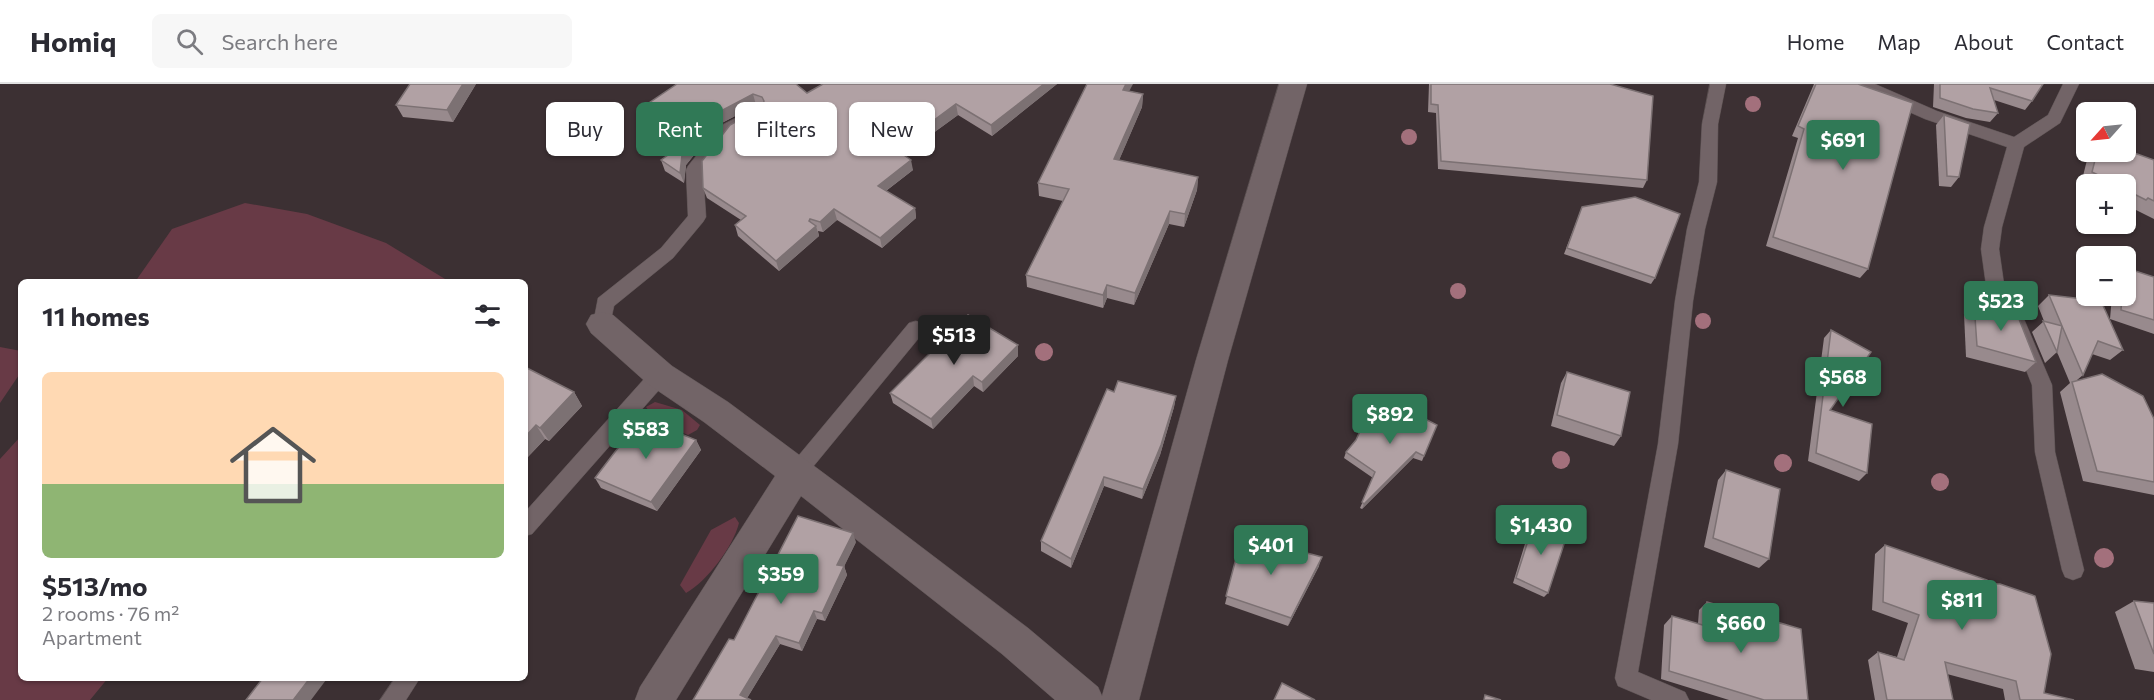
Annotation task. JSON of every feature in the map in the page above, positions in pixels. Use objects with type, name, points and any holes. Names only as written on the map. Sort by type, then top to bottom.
[{"type":"street","points":[[1120,700],[1212,360],[1293,84]]},
{"type":"street","points":[[602,324],[660,375],[716,412],[796,473],[1015,641],[1084,700]]},
{"type":"street","points":[[654,700],[796,473]]},
{"type":"lane","points":[[1677,700],[1626,678],[1668,444],[1686,291],[1696,229],[1708,182],[1710,124],[1718,84]]},
{"type":"lane","points":[[1861,84],[1931,115],[2016,144]]},
{"type":"lane","points":[[2071,84],[2054,118],[2016,144],[1993,227],[1990,249],[1995,285],[2012,312],[2042,384],[2045,452],[2073,570]]},
{"type":"lane","points":[[602,324],[605,303],[667,253],[697,217],[694,170],[726,129],[735,125]]},
{"type":"lane","points":[[796,473],[916,328]]},
{"type":"lane","points":[[528,524],[660,375]]},
{"type":"lane","points":[[392,700],[407,681]]},
{"type":"shaded area","points":[[245,203],[307,214],[386,243],[445,279],[137,279],[172,229]]},
{"type":"shaded area","points":[[0,347],[18,350],[18,376],[0,403]]},
{"type":"shaded area","points":[[655,402],[682,410],[700,425],[697,430],[688,435],[657,422],[646,407]]},
{"type":"shaded area","points":[[18,439],[18,681],[106,681],[90,700],[0,700],[0,459]]},
{"type":"shaded area","points":[[735,517],[739,523],[725,553],[710,572],[686,593],[680,585],[711,530]]},
{"type":"building","points":[[410,84],[463,84],[447,110],[396,105]]},
{"type":"building","points":[[677,84],[796,84],[807,93],[823,84],[1044,84],[991,125],[956,104],[935,119],[935,102],[849,102],[849,156],[905,156],[911,160],[878,186],[915,208],[880,238],[834,209],[820,222],[810,219],[809,221],[816,226],[776,261],[735,225],[746,216],[703,188],[702,161],[706,156],[723,156],[723,134],[735,122],[735,156],[837,156],[837,102],[764,102],[762,97],[753,94],[723,110],[723,102],[650,102]]},
{"type":"building","points":[[1087,84],[1126,84],[1123,90],[1143,94],[1114,159],[1198,177],[1185,214],[1170,211],[1135,293],[1107,285],[1103,295],[1026,275],[1069,189],[1038,183]]},
{"type":"building","points":[[1431,84],[1610,84],[1653,96],[1647,180],[1441,161],[1438,105],[1431,104]]},
{"type":"building","points":[[1816,84],[1858,84],[1913,103],[1868,269],[1773,237],[1804,129],[1798,126]]},
{"type":"building","points":[[1940,84],[2043,84],[2032,101],[1990,88],[1998,113],[1973,109],[1940,98]]},
{"type":"building","points":[[1944,115],[1970,124],[1959,177],[1947,176]]},
{"type":"building","points":[[2136,154],[2154,160],[2154,201],[2136,195],[2136,174],[2096,174],[2092,172],[2094,162],[2136,162]]},
{"type":"building","points":[[667,156],[682,156],[680,173],[661,160]]},
{"type":"building","points":[[1635,197],[1680,214],[1655,278],[1567,248],[1582,207]]},
{"type":"building","points":[[2136,271],[2154,277],[2154,320],[2121,310],[2121,306],[2136,306]]},
{"type":"building","points":[[2049,295],[2076,298],[2076,306],[2103,306],[2123,350],[2098,341],[2083,375]]},
{"type":"building","points":[[1974,303],[2017,314],[2036,362],[1977,346]]},
{"type":"building","points":[[968,315],[1018,345],[982,382],[973,376],[931,419],[890,393]]},
{"type":"building","points":[[2043,321],[2062,326],[2057,352]]},
{"type":"building","points":[[1831,330],[1871,352],[1830,410],[1872,424],[1867,473],[1816,453]]},
{"type":"building","points":[[528,369],[574,392],[540,428],[536,425],[528,434]]},
{"type":"building","points":[[1567,372],[1630,392],[1621,436],[1557,415]]},
{"type":"building","points":[[2102,374],[2143,396],[2154,419],[2154,482],[2097,471],[2072,382]]},
{"type":"building","points":[[1118,381],[1176,396],[1161,445],[1143,489],[1104,477],[1071,559],[1041,541],[1107,389],[1114,392]]},
{"type":"building","points":[[1404,408],[1437,425],[1424,456],[1416,452],[1364,504],[1362,502],[1375,472],[1346,452],[1356,440],[1369,411],[1397,422]]},
{"type":"building","points":[[641,418],[696,440],[651,502],[595,478]]},
{"type":"building","points":[[1726,470],[1780,489],[1769,559],[1713,538]]},
{"type":"building","points":[[798,516],[853,533],[837,565],[844,566],[822,613],[814,611],[799,643],[776,636],[740,695],[751,700],[693,700],[729,639],[734,640]]},
{"type":"building","points":[[1535,519],[1567,535],[1548,593],[1516,578]]},
{"type":"building","points":[[1242,536],[1322,557],[1291,618],[1226,596]]},
{"type":"building","points":[[1885,545],[1987,580],[1987,584],[2000,584],[2035,596],[2051,654],[2044,693],[2074,700],[2020,700],[2016,681],[1945,662],[1953,700],[1887,700],[1878,652],[1904,660],[1919,615],[1883,602]]},
{"type":"building","points":[[2134,601],[2154,603],[2154,654]]},
{"type":"building","points":[[1707,602],[1801,629],[1808,700],[1764,700],[1669,671],[1672,616],[1706,626]]},
{"type":"building","points":[[261,681],[308,681],[294,699],[296,700],[246,700]]},
{"type":"building","points":[[1282,683],[1315,700],[1274,700]]},
{"type":"building","points":[[1485,695],[1501,700],[1484,700]]}]
